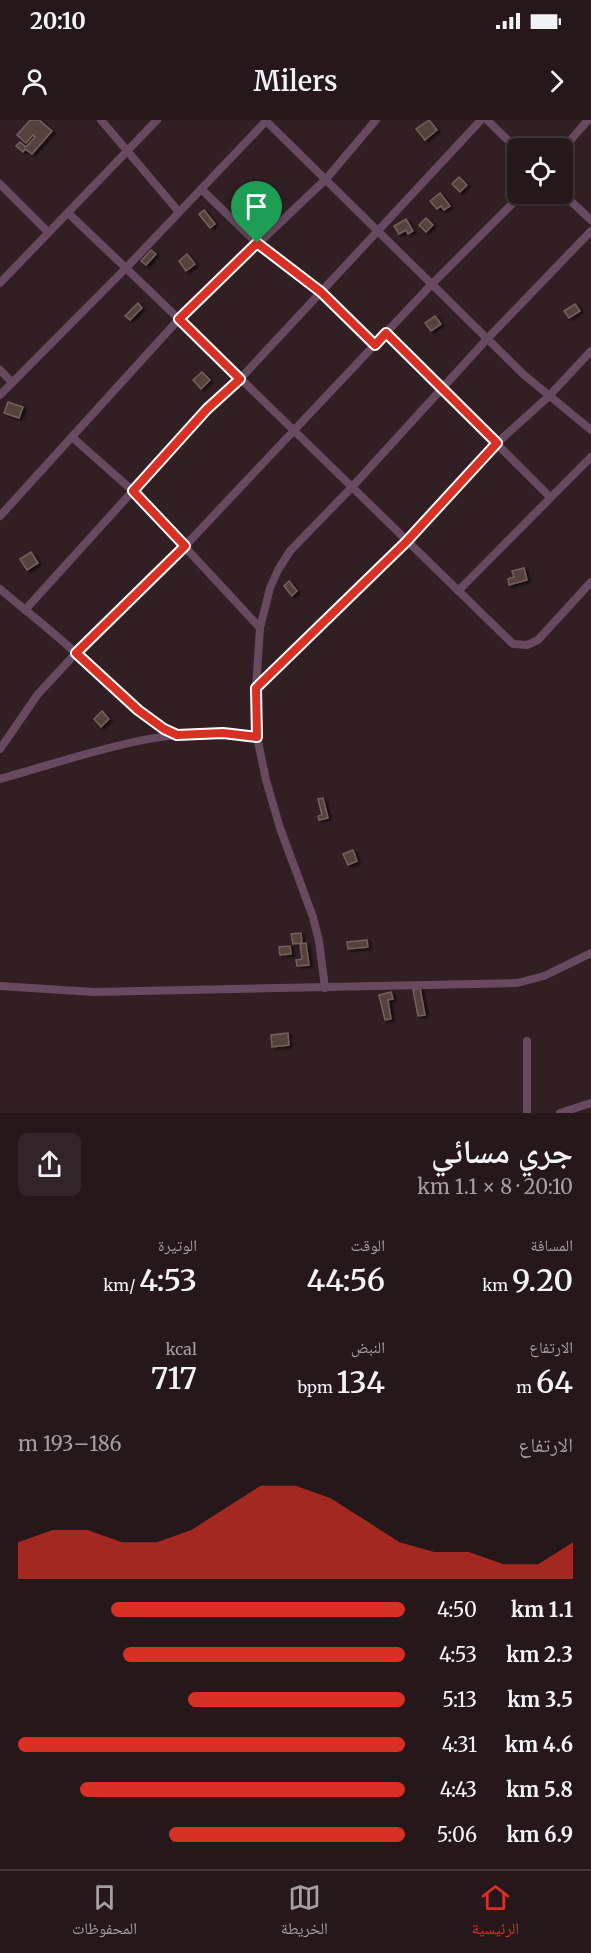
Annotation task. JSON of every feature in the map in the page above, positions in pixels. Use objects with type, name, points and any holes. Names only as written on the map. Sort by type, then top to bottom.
[{"type":"street","points":[[101,120],[179,212]]},
{"type":"street","points":[[0,284],[157,120]]},
{"type":"street","points":[[0,395],[126,268],[266,120],[487,339],[549,396],[591,430]]},
{"type":"street","points":[[0,516],[179,319],[326,179],[376,120]]},
{"type":"street","points":[[24,610],[207,409],[240,379],[481,120]]},
{"type":"street","points":[[487,120],[507,139]]},
{"type":"street","points":[[572,138],[588,120]]},
{"type":"street","points":[[0,184],[48,232]]},
{"type":"street","points":[[201,189],[257,243],[321,292],[375,345]]},
{"type":"street","points":[[573,203],[591,220]]},
{"type":"street","points":[[0,749],[38,694],[76,653],[185,546],[431,285],[512,204]]},
{"type":"street","points":[[68,213],[513,644],[527,645],[538,640],[591,582]]},
{"type":"street","points":[[325,988],[319,941],[313,917],[280,828],[266,780],[257,737],[256,688],[260,628],[270,588],[290,551],[591,231]]},
{"type":"street","points":[[386,333],[550,497]]},
{"type":"street","points":[[256,688],[406,542],[497,443],[549,396],[591,351]]},
{"type":"street","points":[[0,369],[12,382]]},
{"type":"street","points":[[72,437],[133,491],[260,628]]},
{"type":"street","points":[[459,591],[591,457]]},
{"type":"street","points":[[0,589],[76,653],[138,710],[164,729],[177,735]]},
{"type":"street","points":[[0,779],[135,741],[177,735],[223,733],[257,737]]},
{"type":"street","points":[[0,986],[93,993],[517,983],[544,976],[591,953]]},
{"type":"street","points":[[527,1113],[528,1041]]},
{"type":"street","points":[[560,1113],[591,1103]]},
{"type":"building","points":[[30,120],[39,120],[52,131],[32,154],[25,149],[23,152],[16,146],[20,142],[26,147],[35,137],[33,135],[26,143],[17,135]]},
{"type":"building","points":[[429,120],[437,130],[425,140],[416,129]]},
{"type":"building","points":[[459,177],[467,185],[460,192],[452,184]]},
{"type":"building","points":[[440,193],[450,206],[444,210],[441,206],[437,209],[430,201]]},
{"type":"building","points":[[204,210],[215,224],[210,228],[199,214]]},
{"type":"building","points":[[426,218],[433,225],[426,232],[419,225]]},
{"type":"building","points":[[406,219],[413,231],[408,234],[406,230],[399,234],[394,226]]},
{"type":"building","points":[[151,250],[156,254],[146,265],[141,261]]},
{"type":"building","points":[[187,254],[195,264],[186,271],[179,261]]},
{"type":"building","points":[[138,303],[142,308],[130,320],[125,316]]},
{"type":"building","points":[[575,304],[580,311],[569,318],[564,311]]},
{"type":"building","points":[[435,316],[441,324],[431,331],[425,323]]},
{"type":"building","points":[[202,372],[210,380],[201,389],[193,380]]},
{"type":"building","points":[[8,402],[23,407],[19,418],[4,413]]},
{"type":"building","points":[[31,552],[38,563],[27,570],[20,559]]},
{"type":"building","points":[[524,568],[527,580],[509,585],[508,579],[514,577],[512,571]]},
{"type":"building","points":[[289,581],[297,591],[292,596],[284,586]]},
{"type":"building","points":[[102,711],[109,719],[101,727],[94,719]]},
{"type":"building","points":[[323,798],[328,818],[319,820],[318,816],[322,815],[318,799]]},
{"type":"building","points":[[353,850],[357,861],[348,865],[343,854]]},
{"type":"building","points":[[301,933],[302,943],[293,944],[291,934]]},
{"type":"building","points":[[367,940],[368,947],[348,949],[347,942]]},
{"type":"building","points":[[306,943],[309,965],[297,966],[296,960],[302,959],[300,944]]},
{"type":"building","points":[[290,946],[291,954],[280,955],[279,947]]},
{"type":"building","points":[[420,988],[425,1015],[418,1016],[413,990]]},
{"type":"building","points":[[391,992],[393,999],[388,1000],[391,1019],[385,1020],[379,995]]},
{"type":"building","points":[[288,1033],[289,1045],[272,1047],[271,1035]]},
{"type":"route","points":[[257,243],[321,292],[375,345],[386,333],[497,443],[406,542],[256,688],[257,737],[223,733],[177,735],[164,729],[138,710],[76,653],[185,546],[133,491],[207,409],[240,379],[179,319],[257,243]]}]
